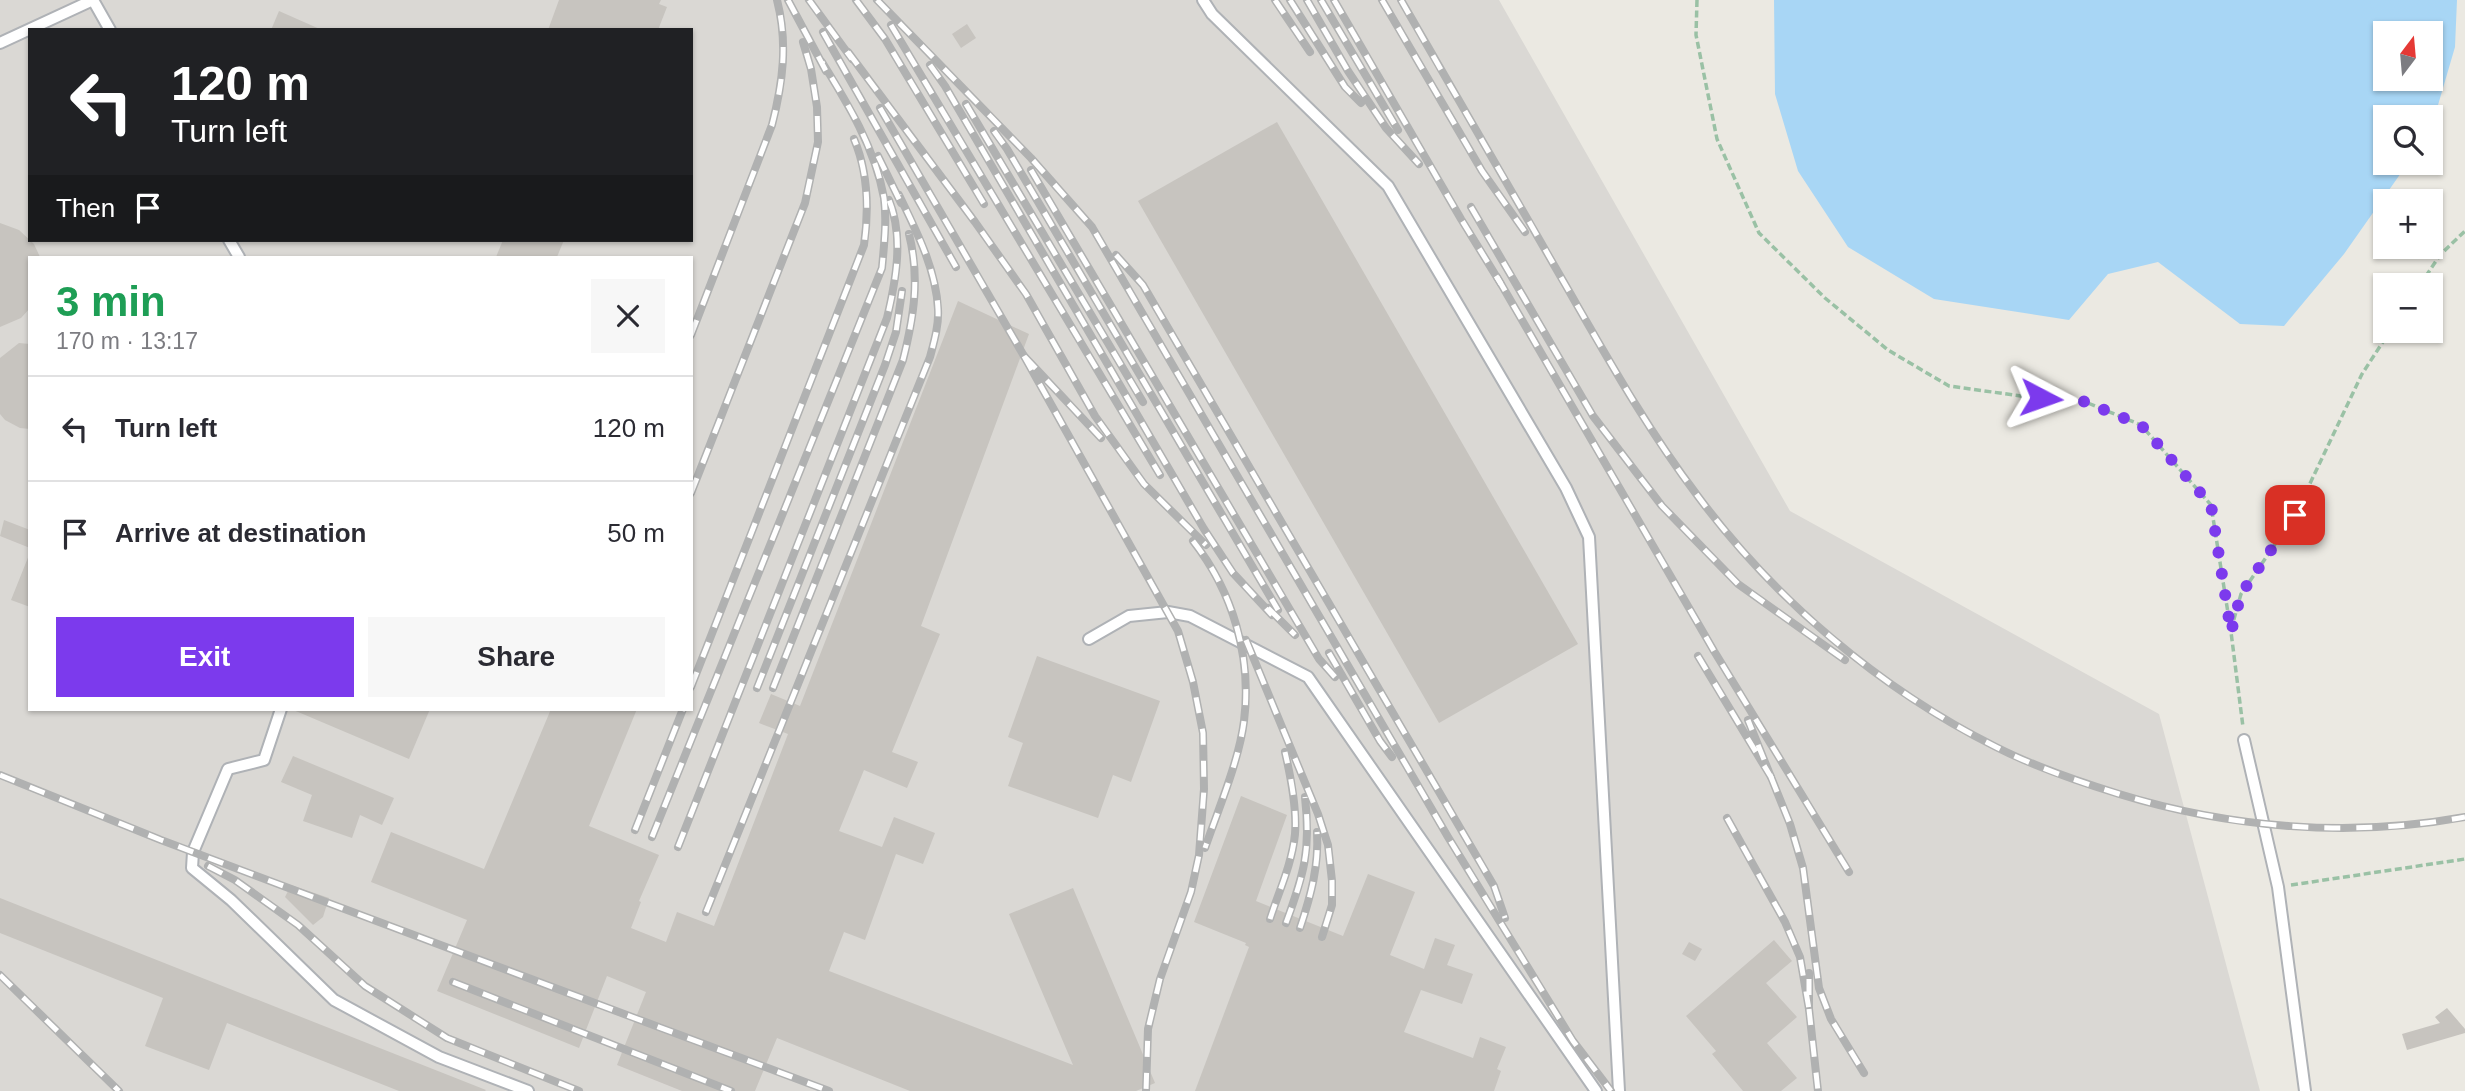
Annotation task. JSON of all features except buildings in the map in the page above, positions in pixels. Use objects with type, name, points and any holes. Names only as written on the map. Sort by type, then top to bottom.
[{"type":"lane","points":[[32,28],[93,0],[109,28]]},
{"type":"lane","points":[[1203,0],[1212,14],[1388,186],[1566,488],[1589,537],[1619,1091]]},
{"type":"lane","points":[[0,43],[28,30]]},
{"type":"lane","points":[[1089,639],[1129,616],[1168,612],[1190,616],[1308,677],[1596,1091]]},
{"type":"lane","points":[[280,711],[264,760],[228,769],[192,852],[192,868],[231,900],[334,1000],[439,1057],[528,1091]]},
{"type":"lane","points":[[2244,740],[2278,887],[2305,1091]]},
{"type":"path","points":[[1697,0],[1696,35],[1717,139],[1759,233],[1825,298],[1888,350],[1949,386],[2083,401],[2141,425],[2211,505],[2231,632],[2244,740]]},
{"type":"path","points":[[2428,273],[2440,255],[2465,231]]},
{"type":"path","points":[[2231,632],[2241,594],[2295,515],[2362,374],[2382,343]]},
{"type":"path","points":[[2278,887],[2465,859]]},
{"type":"shaded area","points":[[0,0],[1499,0],[1790,511],[2159,714],[2260,1091],[0,1091]]},
{"type":"water","points":[[1774,0],[2457,0],[2455,47],[2443,88],[2443,21],[2373,21],[2373,91],[2442,91],[2438,105],[2373,105],[2373,175],[2400,175],[2390,189],[2373,189],[2373,213],[2344,254],[2284,326],[2240,324],[2158,262],[2108,274],[2069,320],[1934,299],[1848,247],[1798,171],[1775,94]]},
{"type":"railway","points":[[693,330],[772,125],[783,62],[777,0]]},
{"type":"railway","points":[[788,0],[826,71]]},
{"type":"railway","points":[[809,0],[852,59]]},
{"type":"railway","points":[[856,0],[885,39],[984,204]]},
{"type":"railway","points":[[877,0],[1031,158],[1092,227],[1448,837],[1573,1041],[1611,1091]]},
{"type":"railway","points":[[1275,0],[1310,52]]},
{"type":"railway","points":[[1290,0],[1345,87],[1361,103]]},
{"type":"railway","points":[[1307,0],[1348,71],[1386,128],[1419,164]]},
{"type":"railway","points":[[1321,0],[1398,130]]},
{"type":"railway","points":[[1334,0],[1501,284]]},
{"type":"railway","points":[[1382,0],[1482,171],[1525,232]]},
{"type":"railway","points":[[1401,0],[1607,358],[1678,468],[1727,533],[1760,570],[1795,605],[1871,669],[1953,724],[2011,754],[2072,779],[2161,806],[2247,822],[2334,828],[2378,827],[2465,817]]},
{"type":"railway","points":[[891,25],[1160,475]]},
{"type":"railway","points":[[823,32],[956,267]]},
{"type":"railway","points":[[693,488],[805,203],[818,142],[817,107],[811,69],[803,42]]},
{"type":"railway","points":[[848,52],[1026,294],[1095,416],[1144,484],[1206,545]]},
{"type":"railway","points":[[652,837],[882,268],[885,215],[880,180],[859,127],[822,62]]},
{"type":"railway","points":[[930,65],[945,86],[1204,529],[1233,573],[1272,615]]},
{"type":"railway","points":[[966,104],[1143,402]]},
{"type":"railway","points":[[880,108],[1024,356],[1101,438]]},
{"type":"railway","points":[[994,131],[1278,610]]},
{"type":"railway","points":[[693,682],[864,245],[866,191],[854,139]]},
{"type":"railway","points":[[878,156],[901,203]]},
{"type":"railway","points":[[1031,170],[1319,659],[1335,677]]},
{"type":"railway","points":[[706,912],[930,357],[938,321],[936,294],[924,250],[899,195]]},
{"type":"railway","points":[[678,847],[887,318],[897,259],[894,214],[889,200]]},
{"type":"railway","points":[[1471,207],[1593,416],[1662,506],[1738,584],[1845,660]]},
{"type":"railway","points":[[773,688],[903,360],[915,282],[909,234]]},
{"type":"railway","points":[[1116,255],[1143,285],[1494,886],[1505,918]]},
{"type":"railway","points":[[1497,277],[1714,651],[1849,872]]},
{"type":"railway","points":[[757,688],[885,365],[896,332],[902,291]]},
{"type":"railway","points":[[1024,356],[1178,631],[1193,682],[1203,733],[1204,789],[1199,855],[1191,892],[1160,979],[1148,1029],[1146,1091]]},
{"type":"railway","points":[[1193,541],[1219,582],[1237,626],[1246,697],[1244,721],[1233,769],[1205,848]]},
{"type":"railway","points":[[1268,608],[1295,635]]},
{"type":"railway","points":[[1246,640],[1318,814],[1328,845],[1332,905],[1322,937]]},
{"type":"railway","points":[[1329,653],[1392,757]]},
{"type":"railway","points":[[1698,656],[1771,777],[1748,720]]},
{"type":"railway","points":[[635,830],[682,711]]},
{"type":"railway","points":[[1270,919],[1288,867],[1295,834],[1294,803],[1285,752]]},
{"type":"railway","points":[[0,775],[161,840],[829,1091]]},
{"type":"railway","points":[[1771,777],[1790,824],[1803,868],[1819,988],[1831,1019],[1864,1073]]},
{"type":"railway","points":[[1286,923],[1304,862],[1307,832],[1305,797]]},
{"type":"railway","points":[[1727,818],[1785,922],[1800,957],[1809,1009],[1809,973]]},
{"type":"railway","points":[[1300,928],[1313,880],[1317,832]]},
{"type":"railway","points":[[208,866],[235,880],[298,925],[365,986],[447,1038],[579,1091]]},
{"type":"railway","points":[[0,975],[119,1091]]},
{"type":"railway","points":[[453,982],[731,1091]]},
{"type":"railway","points":[[1809,1009],[1818,1091]]},
{"type":"route","points":[[2041,398],[2083,401],[2141,425],[2211,505],[2231,632],[2241,594],[2295,515]]}]
